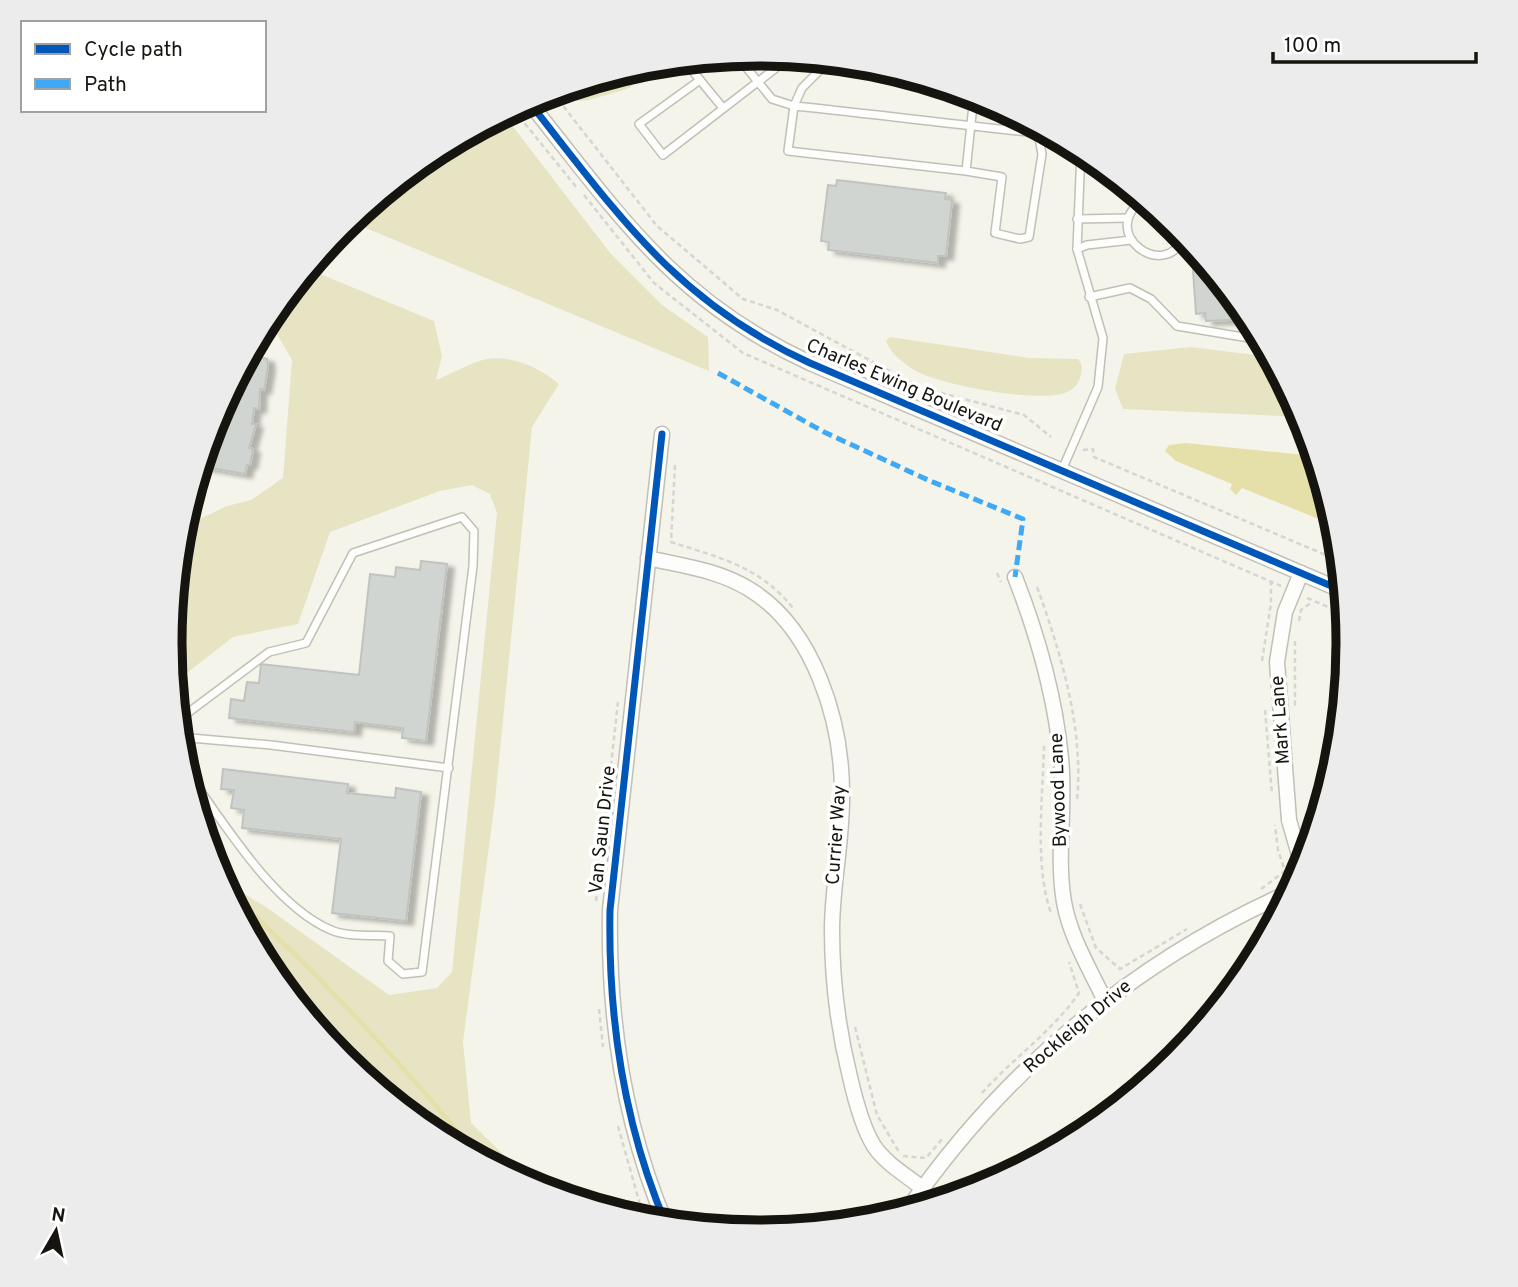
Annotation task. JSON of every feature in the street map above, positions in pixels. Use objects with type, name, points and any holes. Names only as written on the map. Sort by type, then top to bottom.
[{"type":"street","name":"Charles Ewing Boulevard","points":[[536,111],[640,241],[683,284],[731,320],[792,355],[1333,587]]},
{"type":"street","name":"Van Saun Drive","points":[[662,434],[610,910],[609,959],[615,1033],[627,1105],[639,1153],[662,1212]]},
{"type":"street","name":"Currier Way","points":[[649,558],[709,571],[751,590],[785,620],[813,667],[835,728],[841,770],[841,824],[832,928],[833,969],[843,1049],[853,1091],[873,1145],[881,1156],[922,1188]]},
{"type":"street","name":"Mark Lane","points":[[1297,849],[1289,820],[1278,662],[1285,612],[1301,573]]},
{"type":"street","name":"Bywood Lane","points":[[1016,577],[1034,626],[1056,718],[1063,801],[1061,877],[1064,903],[1075,939],[1105,1001]]},
{"type":"street","name":"Rockleigh Drive","points":[[915,1199],[957,1143],[1013,1082],[1105,1001],[1185,946],[1276,899]]},
{"type":"lane","points":[[745,67],[772,99],[794,106],[1025,132]]},
{"type":"lane","points":[[700,80],[639,124],[663,155],[777,67]]},
{"type":"lane","points":[[692,70],[723,108]]},
{"type":"lane","points":[[820,70],[802,88],[794,106],[788,151],[966,170],[1002,177],[995,233],[1020,239],[1029,237],[1042,154],[1039,139]]},
{"type":"lane","points":[[966,170],[973,107]]},
{"type":"lane","points":[[1062,471],[1098,387],[1103,338],[1077,249],[1080,164]]},
{"type":"lane","points":[[1135,207],[1128,218],[1131,240],[1146,253],[1156,255],[1175,250],[1178,246]]},
{"type":"lane","points":[[1077,219],[1128,218]]},
{"type":"lane","points":[[1077,249],[1087,245],[1131,240]]},
{"type":"lane","points":[[1089,297],[1130,288],[1151,299],[1177,326],[1248,338]]},
{"type":"lane","points":[[186,714],[269,652],[306,643],[353,553],[462,517],[474,531],[473,566],[422,972],[403,974],[388,961],[390,936],[333,931],[310,918],[261,874],[202,792]]},
{"type":"lane","points":[[190,738],[271,745],[449,768]]},
{"type":"path","points":[[560,102],[657,226],[743,299],[777,310],[919,387],[1024,415],[1051,437]]},
{"type":"path","points":[[1083,450],[1093,449],[1094,457],[1329,556]]},
{"type":"path","points":[[675,465],[671,542],[732,560],[777,588],[799,615]]},
{"type":"path","points":[[997,573],[1003,586]]},
{"type":"path","points":[[1263,669],[1262,656],[1271,604],[1270,582]]},
{"type":"path","points":[[1037,587],[1059,649],[1079,782],[1077,807]]},
{"type":"path","points":[[1298,622],[1301,610],[1314,601]]},
{"type":"path","points":[[1295,635],[1296,710]]},
{"type":"path","points":[[1265,708],[1272,798]]},
{"type":"path","points":[[1045,735],[1042,831],[1047,900],[1056,925]]},
{"type":"path","points":[[1252,894],[1285,871],[1278,850],[1275,824]]},
{"type":"path","points":[[1079,903],[1096,948],[1120,969],[1195,925]]},
{"type":"path","points":[[980,1096],[1006,1065],[1064,1014],[1079,993],[1069,962]]},
{"type":"path","points":[[853,1021],[877,1115],[901,1155],[926,1157],[944,1137]]},
{"type":"shaded area","points":[[636,80],[622,91],[577,101],[575,97]]},
{"type":"shaded area","points":[[510,123],[611,254],[662,305],[708,337],[709,371],[361,226],[438,164]]},
{"type":"shaded area","points":[[317,273],[434,321],[442,356],[436,380],[475,363],[497,358],[526,364],[559,384],[532,427],[495,801],[463,1042],[471,1123],[516,1167],[438,1123],[351,1052],[301,995],[279,964],[238,890],[389,995],[437,988],[452,972],[497,513],[490,494],[472,485],[440,491],[330,532],[298,624],[233,637],[183,676],[183,606],[195,521],[227,506],[251,500],[283,478],[292,360],[274,332],[279,323]]},
{"type":"shaded area","points":[[890,337],[1029,358],[1078,359],[1082,366],[1081,374],[1074,388],[1057,395],[993,392],[947,382],[916,371],[891,350],[886,341]]},
{"type":"shaded area","points":[[1191,347],[1259,356],[1289,416],[1123,409],[1115,389],[1124,354]]},
{"type":"shaded area","points":[[1185,443],[1304,455],[1322,521],[1242,488],[1236,495],[1230,489],[1232,484],[1176,461],[1165,451],[1169,445]]},
{"type":"building","points":[[837,180],[946,193],[945,199],[952,200],[946,256],[938,256],[938,263],[828,250],[829,242],[821,241],[828,185],[836,186]]},
{"type":"building","points":[[1192,262],[1237,320],[1206,321],[1205,313],[1196,314]]},
{"type":"building","points":[[258,357],[267,359],[268,367],[264,390],[260,389],[259,409],[254,408],[252,424],[256,424],[249,448],[253,449],[245,474],[210,468],[226,423]]},
{"type":"building","points":[[421,561],[447,564],[426,741],[402,738],[403,728],[355,722],[354,732],[229,718],[231,699],[244,701],[247,682],[259,683],[261,664],[359,675],[370,574],[395,577],[396,567],[420,570]]},
{"type":"building","points":[[223,769],[348,784],[347,793],[395,798],[396,788],[421,792],[406,921],[332,913],[341,839],[242,828],[244,810],[231,808],[234,790],[221,789]]},
{"type":"waterway","points":[[256,917],[372,1034],[463,1138]]},
{"type":"marked path","points":[[718,373],[824,432],[928,480],[1023,519],[1015,577]]},
{"type":"cycle path","points":[[536,111],[591,181],[652,251],[685,283],[763,339],[810,363],[1333,587]]},
{"type":"cycle path","points":[[661,1212],[639,1148],[621,1070],[612,991],[610,910],[662,434]]}]
